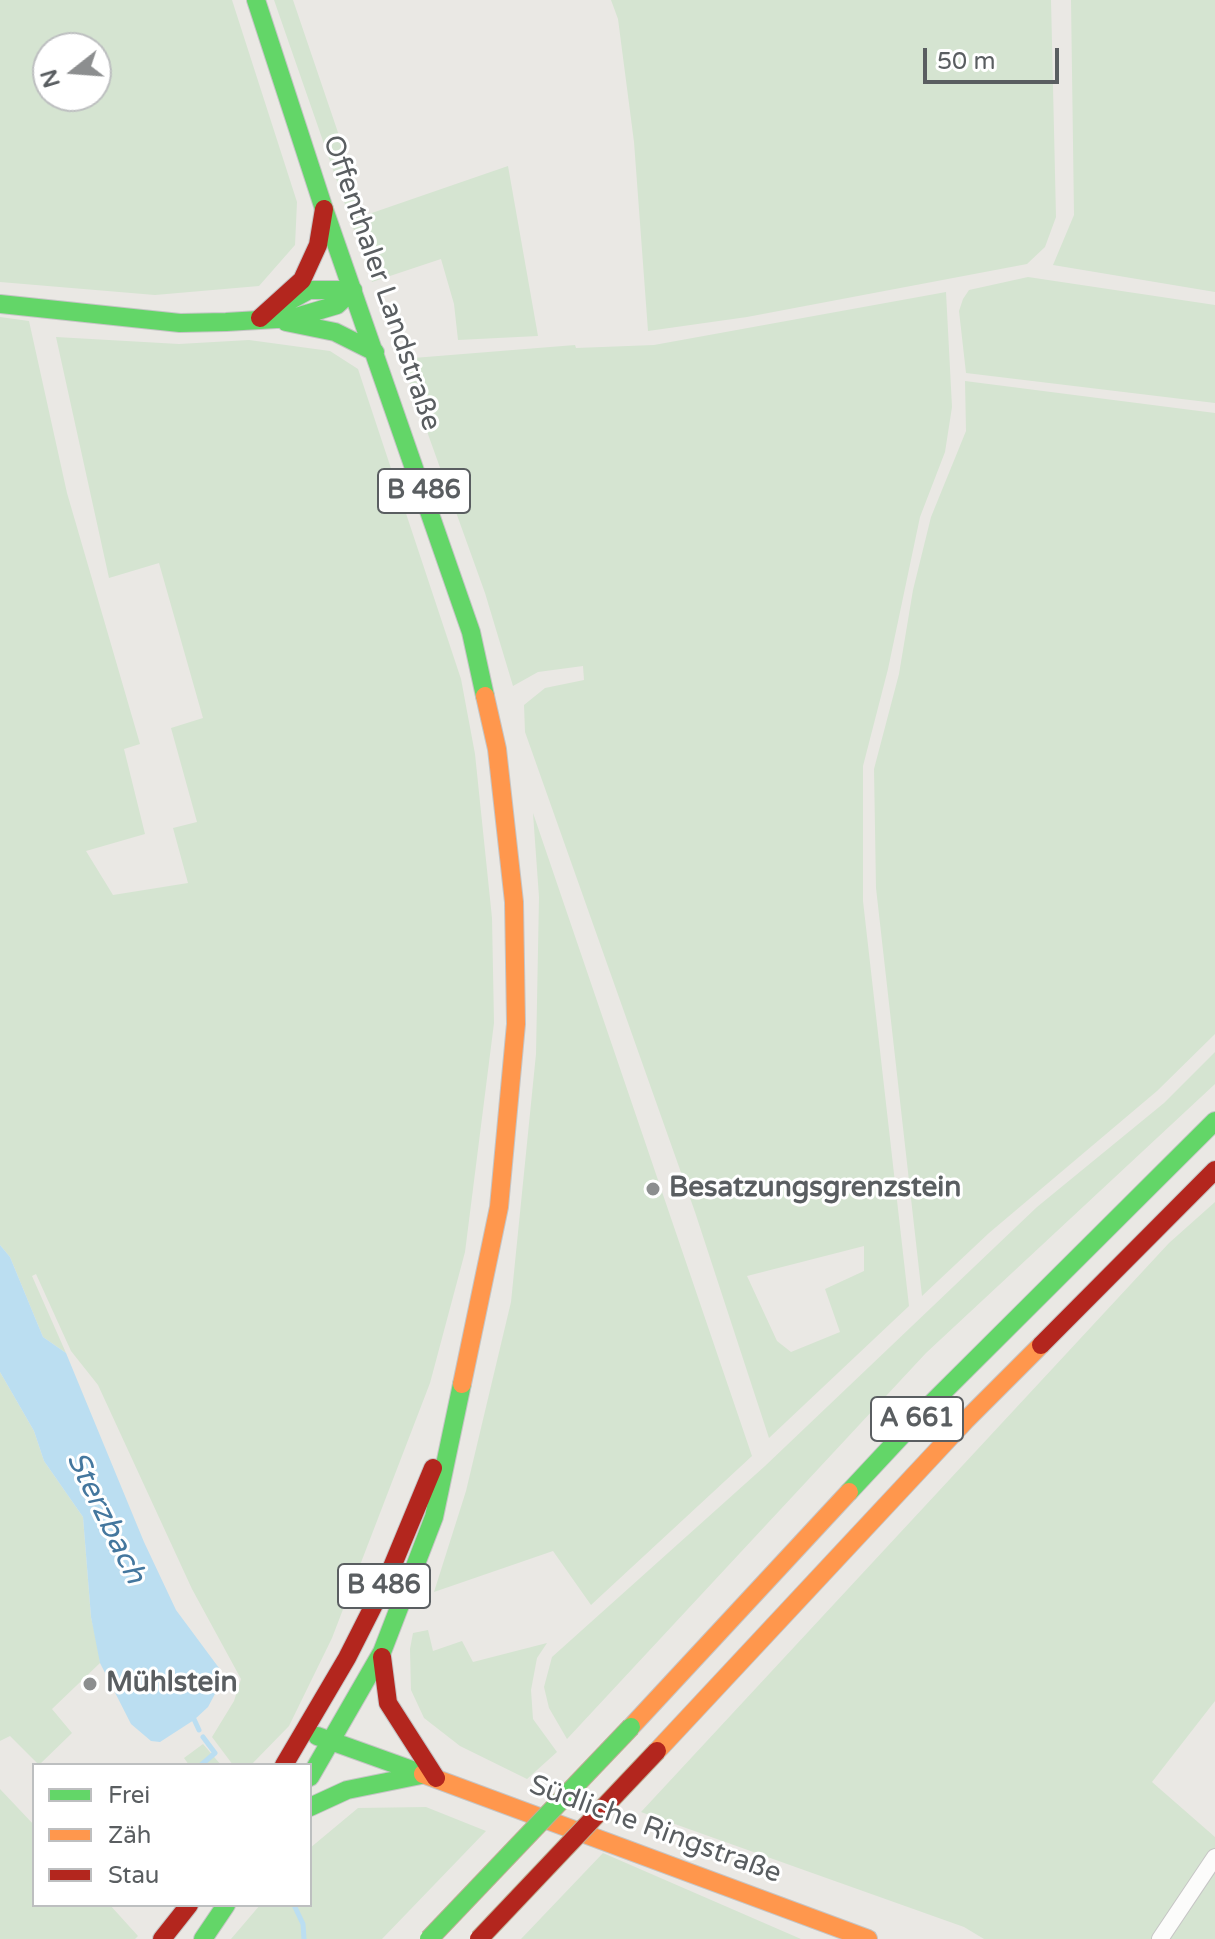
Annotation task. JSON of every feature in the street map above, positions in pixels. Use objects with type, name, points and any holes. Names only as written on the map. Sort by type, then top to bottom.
[{"type":"main road","name":"Offenthaler Landstraße","points":[[256,0],[324,209],[482,668],[504,791],[514,902],[516,1024],[499,1207],[473,1341],[427,1541],[382,1652],[312,1774]]},
{"type":"main road","points":[[260,318],[302,280],[318,245],[324,209]]},
{"type":"main road","points":[[260,318],[309,290],[353,290]]},
{"type":"main road","points":[[0,304],[180,323],[260,318],[335,332],[375,352]]},
{"type":"main road","name":"A 661","points":[[429,1939],[933,1402],[1215,1121]]},
{"type":"main road","name":"A 661","points":[[479,1939],[965,1421],[1215,1170]]},
{"type":"main road","name":"Offenthaler Landstraße","points":[[285,1763],[306,1732],[387,1579],[449,1435]]},
{"type":"main road","points":[[312,1806],[347,1790],[429,1776],[388,1703],[383,1686],[382,1652]]},
{"type":"main road","name":"Südliche Ringstraße","points":[[306,1732],[868,1939]]},
{"type":"main road","points":[[203,1939],[225,1907]]},
{"type":"main road","points":[[162,1939],[185,1911]]},
{"type":"street","points":[[1160,1939],[1215,1857]]},
{"type":"green space","points":[[0,0],[232,0],[297,202],[295,245],[259,286],[155,295],[0,282]]},
{"type":"green space","points":[[274,0],[293,0],[366,215],[508,166],[538,336],[458,340],[454,304],[441,259],[372,282]]},
{"type":"green space","points":[[611,0],[1051,0],[1056,217],[1045,247],[1027,264],[747,317],[648,331],[634,142],[618,19]]},
{"type":"green space","points":[[1071,0],[1215,0],[1215,292],[1053,265],[1074,215]]},
{"type":"green space","points":[[1028,277],[1215,305],[1215,403],[966,373],[959,311],[963,299],[969,290]]},
{"type":"green space","points":[[946,292],[952,407],[945,452],[920,517],[888,669],[863,766],[863,901],[909,1306],[769,1438],[695,1212],[525,732],[524,705],[545,688],[584,680],[583,666],[538,672],[513,686],[485,593],[401,359],[575,345],[576,348],[654,345]],"holes":[[[864,1246],[864,1271],[825,1289],[840,1332],[791,1352],[777,1341],[747,1276]]]},
{"type":"green space","points":[[0,317],[29,321],[67,493],[140,744],[124,749],[145,834],[86,851],[113,895],[188,883],[173,828],[197,822],[171,728],[203,718],[159,563],[109,578],[56,337],[179,344],[249,340],[330,351],[358,369],[461,679],[475,754],[492,918],[494,1023],[465,1252],[430,1383],[332,1638],[289,1726],[253,1763],[232,1763],[212,1737],[234,1701],[241,1679],[192,1589],[98,1385],[71,1351],[36,1274],[32,1276],[66,1353],[43,1337],[10,1257],[0,1245]]},
{"type":"green space","points":[[965,381],[1215,413],[1215,1034],[1157,1091],[989,1233],[922,1296],[876,888],[874,769],[899,674],[913,590],[931,517],[966,431]]},
{"type":"green space","points":[[533,813],[752,1456],[591,1605],[553,1551],[434,1592],[466,1491],[511,1302],[536,1054],[539,897]]},
{"type":"green space","points":[[1215,1052],[1215,1084],[926,1353],[567,1739],[549,1708],[544,1687],[552,1657],[765,1466],[1037,1207],[1164,1103]]},
{"type":"green space","points":[[1215,1202],[1215,1701],[1152,1782],[1215,1837],[1215,1939],[984,1939],[964,1927],[641,1812],[1169,1243]]},
{"type":"green space","points":[[0,1372],[34,1431],[44,1461],[83,1517],[91,1617],[100,1663],[52,1709],[72,1733],[41,1763],[37,1763],[10,1736],[0,1741]]},
{"type":"green space","points":[[428,1630],[433,1651],[462,1641],[473,1662],[547,1643],[537,1658],[531,1690],[533,1719],[557,1752],[527,1779],[460,1746],[424,1718],[411,1690],[410,1649],[413,1633]]},
{"type":"green space","points":[[203,1744],[219,1763],[188,1763],[184,1758]]},
{"type":"green space","points":[[0,1789],[32,1823],[32,1907],[112,1907],[138,1936],[135,1939],[0,1939]]},
{"type":"green space","points":[[426,1807],[486,1831],[382,1939],[231,1939],[258,1907],[312,1907],[312,1846],[358,1808]]},
{"type":"green space","points":[[603,1853],[801,1939],[521,1939]]},
{"type":"water","points":[[0,1245],[10,1257],[43,1337],[66,1353],[144,1542],[176,1610],[219,1668],[216,1692],[208,1707],[160,1742],[151,1741],[131,1724],[100,1663],[91,1617],[83,1517],[44,1461],[34,1431],[0,1372]]},
{"type":"waterway","name":"Sterzbach","points":[[193,1717],[199,1730]]},
{"type":"waterway","name":"Sterzbach","points":[[203,1737],[215,1753],[203,1763]]},
{"type":"waterway","name":"Sterzbach","points":[[295,1907],[303,1924],[304,1939]]},
{"type":"traffic: fast","points":[[256,0],[324,209],[471,632],[485,696]]},
{"type":"traffic: fast","points":[[287,302],[309,290],[353,290]]},
{"type":"traffic: fast","points":[[0,304],[180,323],[226,322],[293,318],[337,305],[353,290]]},
{"type":"traffic: fast","points":[[286,322],[335,332],[375,352]]},
{"type":"traffic: fast","points":[[849,1492],[933,1402],[1215,1121]]},
{"type":"traffic: fast","points":[[312,1774],[382,1652],[434,1517],[462,1384]]},
{"type":"traffic: fast","points":[[429,1939],[631,1727]]},
{"type":"traffic: fast","points":[[317,1736],[423,1774]]},
{"type":"traffic: fast","points":[[312,1806],[347,1790],[421,1775]]},
{"type":"traffic: fast","points":[[203,1939],[225,1907]]},
{"type":"traffic: slow","points":[[462,1384],[499,1207],[516,1024],[514,902],[497,749],[485,696]]},
{"type":"traffic: slow","points":[[657,1751],[965,1421],[1041,1345]]},
{"type":"traffic: slow","points":[[631,1727],[849,1492]]},
{"type":"traffic: slow","points":[[423,1774],[868,1939]]},
{"type":"traffic: jam","points":[[260,318],[302,280],[318,245],[324,209]]},
{"type":"traffic: jam","points":[[1041,1345],[1215,1170]]},
{"type":"traffic: jam","points":[[285,1763],[347,1658],[387,1579],[433,1468]]},
{"type":"traffic: jam","points":[[382,1657],[388,1703],[436,1778]]},
{"type":"traffic: jam","points":[[479,1939],[657,1751]]},
{"type":"traffic: jam","points":[[162,1939],[187,1907]]},
{"type":"place","name":"Besatzungsgrenzstein","points":[[653,1189]]},
{"type":"place","name":"Mühlstein","points":[[90,1684]]}]
